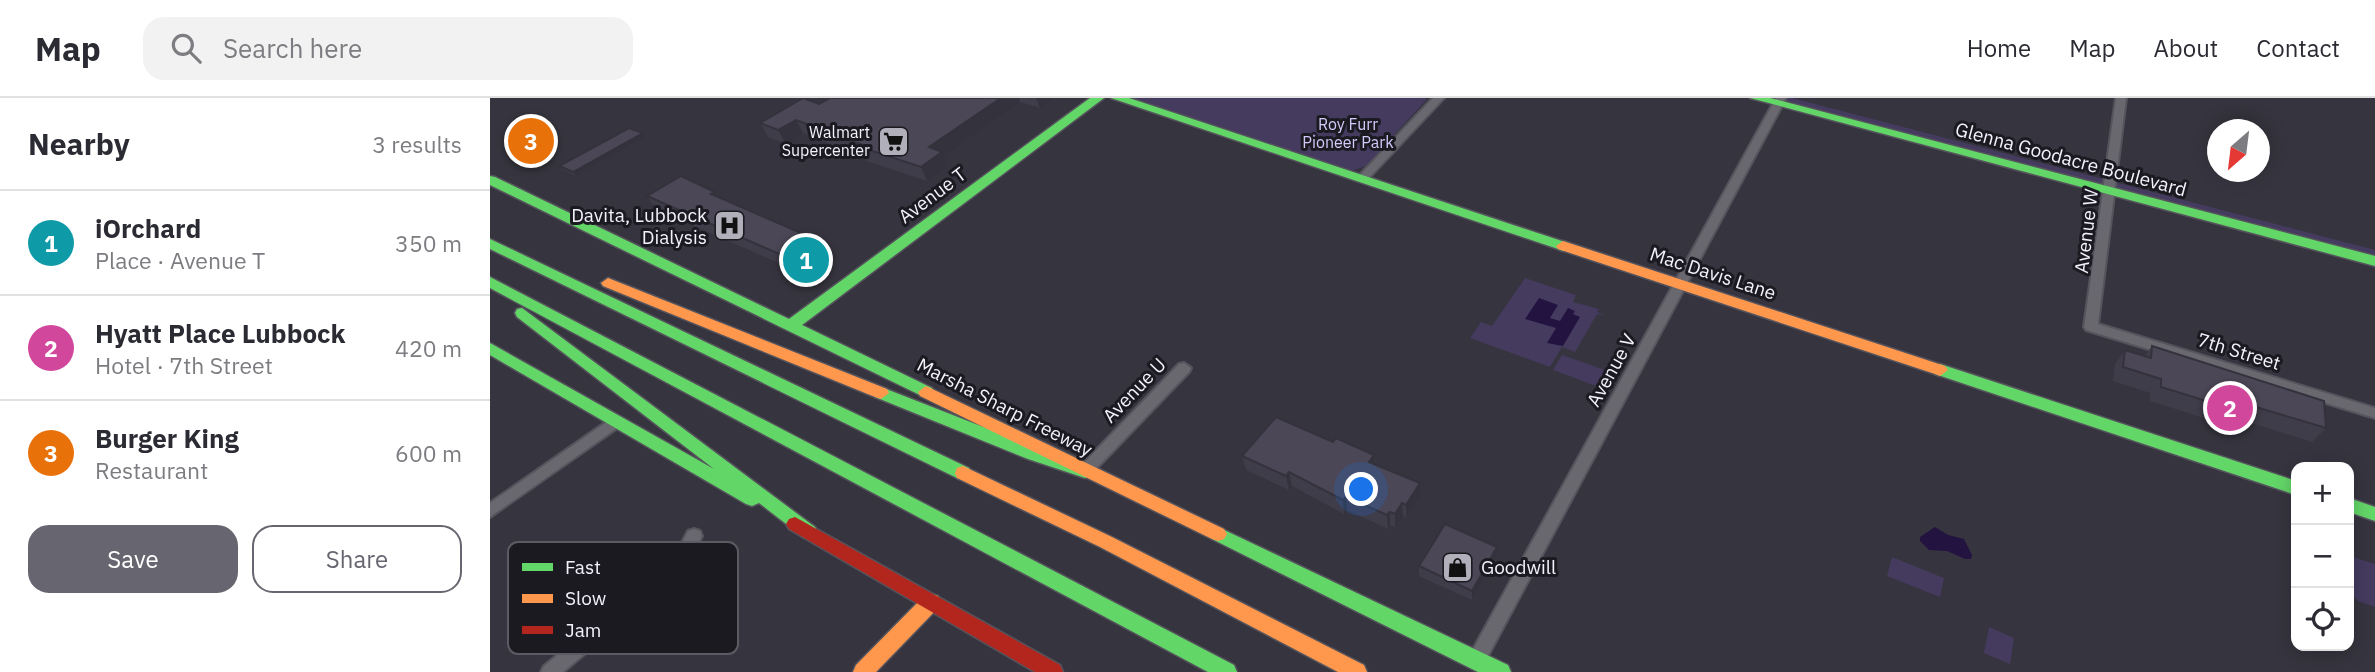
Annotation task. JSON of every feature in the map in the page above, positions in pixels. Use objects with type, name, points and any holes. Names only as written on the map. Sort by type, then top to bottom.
[{"type":"main road","name":"Avenue T","points":[[792,326],[1098,98]]},
{"type":"main road","name":"Mac Davis Lane","points":[[1117,98],[2291,486]]},
{"type":"main road","name":"Glenna Goodacre Boulevard","points":[[1756,98],[1779,101],[2109,184],[2375,246]]},
{"type":"main road","name":"Glenna Goodacre Boulevard","points":[[1805,98],[2375,261]]},
{"type":"main road","name":"Marsha Sharp Freeway","points":[[490,180],[1037,444],[1086,471],[1499,672]]},
{"type":"main road","points":[[497,246],[536,254],[1034,454],[1086,471]]},
{"type":"main road","points":[[497,246],[1107,542],[1357,672]]},
{"type":"main road","points":[[490,282],[1227,672]]},
{"type":"main road","points":[[490,288],[809,532]]},
{"type":"main road","points":[[492,351],[1053,672]]},
{"type":"main road","points":[[2354,507],[2375,514]]},
{"type":"main road","points":[[863,672],[931,603]]},
{"type":"street","points":[[1362,179],[1439,98]]},
{"type":"street","name":"Avenue W","points":[[2091,327],[2121,98]]},
{"type":"street","name":"Avenue V","points":[[1476,661],[1779,101]]},
{"type":"street","name":"7th Street","points":[[2091,327],[2375,413]]},
{"type":"street","name":"Avenue U","points":[[1086,471],[1184,368]]},
{"type":"street","points":[[490,511],[615,422]]},
{"type":"street","points":[[691,542],[694,537]]},
{"type":"street","points":[[550,672],[572,654]]},
{"type":"green space","name":"Roy Furr Pioneer Park","points":[[1127,98],[1426,100],[1366,166],[1351,171]]},
{"type":"green space","points":[[1762,98],[1792,98],[2375,250],[2375,259]]},
{"type":"green space","points":[[1525,278],[1576,295],[1573,302],[1599,309],[1597,312],[1605,315],[1597,314],[1575,352],[1562,347],[1550,367],[1470,338],[1481,322],[1492,326]]},
{"type":"green space","points":[[1562,355],[1605,370],[1596,386],[1553,370]]},
{"type":"green space","points":[[1892,557],[1944,578],[1940,597],[1887,576]]},
{"type":"green space","points":[[2354,558],[2375,564],[2375,607],[2354,597]]},
{"type":"green space","points":[[1989,627],[2014,638],[2010,664],[1984,653]]},
{"type":"shaded area","points":[[1539,298],[1558,305],[1550,318],[1560,321],[1568,308],[1580,317],[1563,346],[1547,343],[1556,328],[1525,319]]},
{"type":"shaded area","points":[[1935,527],[1948,535],[1964,539],[1972,555],[1971,559],[1947,551],[1929,550],[1920,541],[1920,537]]},
{"type":"building","name":"Walmart Supercenter","points":[[803,98],[819,104],[830,98],[1001,98],[929,147],[942,152],[921,167],[860,147],[863,145],[796,120],[778,130],[760,123]]},
{"type":"building","points":[[530,125],[543,131],[516,145],[503,139]]},
{"type":"building","points":[[629,128],[643,133],[573,172],[559,166]]},
{"type":"building","points":[[681,176],[715,192],[711,194],[829,245],[802,264],[647,196]]},
{"type":"building","points":[[2152,346],[2324,401],[2326,428],[2239,402],[2242,407],[2216,404],[2161,387],[2161,379],[2123,367],[2125,350],[2151,358]]},
{"type":"building","points":[[1276,417],[1333,442],[1336,438],[1374,455],[1369,462],[1420,483],[1406,505],[1402,503],[1395,514],[1390,512],[1387,515],[1346,497],[1343,500],[1289,472],[1286,476],[1242,456]]},
{"type":"building","name":"Goodwill","points":[[1445,524],[1497,547],[1472,591],[1419,566]]},
{"type":"traffic: fast","points":[[792,325],[1098,98]]},
{"type":"traffic: fast","points":[[1117,98],[1563,246]]},
{"type":"traffic: fast","points":[[1756,98],[2375,261]]},
{"type":"traffic: fast","points":[[490,180],[926,392]]},
{"type":"traffic: fast","points":[[490,243],[963,473]]},
{"type":"traffic: fast","points":[[490,282],[1227,672]]},
{"type":"traffic: fast","points":[[522,313],[809,532]]},
{"type":"traffic: fast","points":[[490,348],[752,499]]},
{"type":"traffic: fast","points":[[1940,370],[2291,486]]},
{"type":"traffic: fast","points":[[881,393],[1034,454],[1085,471]]},
{"type":"traffic: fast","points":[[2354,507],[2375,514]]},
{"type":"traffic: fast","points":[[1218,534],[1501,672]]},
{"type":"traffic: fast","points":[[1476,661],[1497,672]]},
{"type":"traffic: slow","points":[[1563,246],[1940,370]]},
{"type":"traffic: slow","points":[[608,283],[881,393]]},
{"type":"traffic: slow","points":[[926,392],[1218,534]]},
{"type":"traffic: slow","points":[[963,473],[1106,542],[1357,672]]},
{"type":"traffic: slow","points":[[863,672],[931,602]]},
{"type":"traffic: jam","points":[[795,524],[1053,672]]},
{"type":"place","name":"Burger King","points":[[531,141]]},
{"type":"place","name":"Walmart Supercenter","points":[[893,141]]},
{"type":"place","name":"Davita, Lubbock Dialysis","points":[[730,226]]},
{"type":"place","name":"iOrchard","points":[[806,260]]},
{"type":"place","name":"Hyatt Place Lubbock","points":[[2230,408]]},
{"type":"place","name":"Goodwill","points":[[1458,567]]}]
